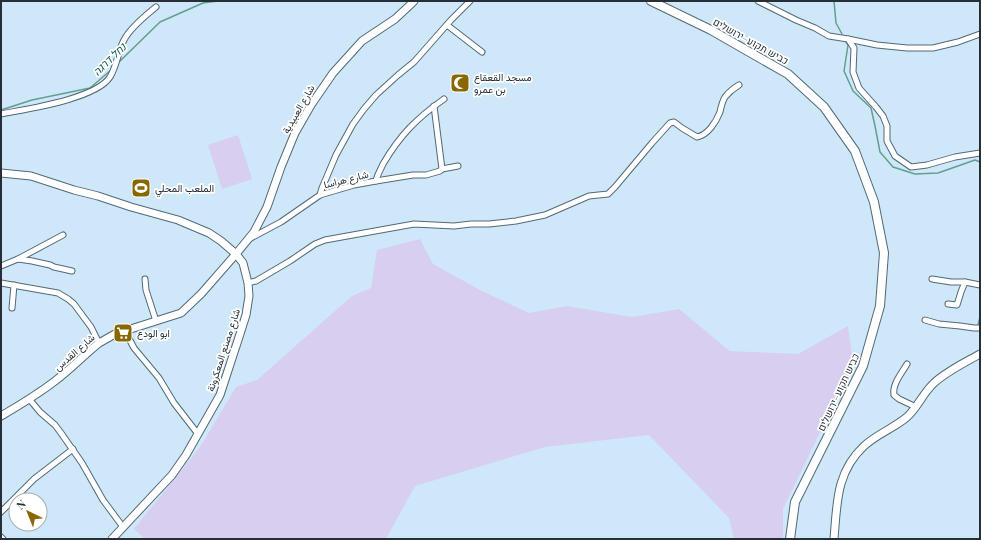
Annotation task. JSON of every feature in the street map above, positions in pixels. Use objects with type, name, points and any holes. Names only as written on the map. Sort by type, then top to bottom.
[{"type":"main road","name":"כביש תקוע–ירושלים","points":[[651,1],[711,30],[788,74],[824,107],[854,151],[874,202],[884,253],[880,306],[863,366],[795,502],[790,539]]},
{"type":"street","name":"شارع العبيدية","points":[[236,254],[249,239],[262,218],[295,133],[311,104],[333,73],[362,41],[395,18],[414,1]]},
{"type":"street","points":[[320,195],[336,155],[353,124],[364,109],[376,95],[414,62],[470,1]]},
{"type":"street","points":[[758,1],[815,28],[828,36],[877,45],[933,48],[958,42],[980,34]]},
{"type":"street","points":[[1,114],[73,99],[98,88],[109,78],[128,33],[144,16],[156,7]]},
{"type":"street","points":[[447,25],[482,52]]},
{"type":"street","points":[[848,39],[854,48],[853,72],[859,88],[883,116],[887,126],[888,141],[895,156],[912,167],[980,153]]},
{"type":"street","points":[[248,283],[256,281],[315,244],[325,240],[414,224],[454,226],[516,221],[545,215],[589,196],[608,194],[670,123],[674,122],[697,137],[701,136],[717,118],[724,98],[740,85]]},
{"type":"street","name":"شارع هراسا","points":[[249,239],[281,222],[320,195],[354,185],[376,181],[376,177],[385,161],[400,139],[421,116],[444,98]]},
{"type":"street","points":[[434,106],[442,169]]},
{"type":"street","points":[[376,181],[426,175],[438,172],[442,169],[458,166]]},
{"type":"street","points":[[1,173],[32,176],[74,190],[178,220],[209,233],[236,254]]},
{"type":"street","points":[[1,266],[18,259],[63,235]]},
{"type":"street","name":"شارع مصنع المعكرونة","points":[[112,539],[172,475],[186,455],[220,395],[246,315],[248,302],[248,283],[243,263],[236,254]]},
{"type":"street","name":"شارع القدس","points":[[1,416],[30,400],[55,381],[99,343],[115,334],[181,313],[201,294],[236,254]]},
{"type":"street","points":[[18,259],[72,271]]},
{"type":"street","points":[[145,279],[146,290],[156,321]]},
{"type":"street","points":[[932,279],[980,285]]},
{"type":"street","points":[[948,304],[957,305],[965,282]]},
{"type":"street","points":[[1,283],[58,293],[68,299],[74,304],[91,327],[99,343]]},
{"type":"street","points":[[12,308],[14,285]]},
{"type":"street","points":[[925,320],[939,324],[980,328]]},
{"type":"street","points":[[125,331],[134,348],[159,378],[174,403],[198,434]]},
{"type":"street","points":[[834,539],[837,499],[843,477],[852,459],[865,446],[896,426],[910,414],[933,384],[951,370],[980,354]]},
{"type":"street","points":[[907,364],[895,385],[894,395],[916,407]]},
{"type":"street","points":[[30,400],[40,412],[55,425],[73,449],[103,500],[123,527]]},
{"type":"street","points":[[1,512],[34,479],[73,449]]},
{"type":"shaded area","points":[[238,135],[252,179],[222,189],[208,145]]},
{"type":"shaded area","points":[[420,239],[433,264],[480,290],[529,313],[567,306],[632,317],[679,309],[730,351],[798,354],[848,326],[853,364],[783,509],[783,539],[734,539],[729,518],[649,435],[545,447],[415,486],[386,539],[145,539],[134,529],[200,447],[236,387],[257,380],[352,296],[371,288],[377,250]]},
{"type":"waterway","name":"נחל דרגה","points":[[118,63],[160,22],[203,3],[218,1]]},
{"type":"waterway","name":"נחל דרגה","points":[[834,1],[836,23],[842,34]]},
{"type":"waterway","name":"נחל דרגה","points":[[846,42],[848,45],[844,71],[853,91],[871,108],[880,152],[893,167],[915,174],[938,173],[975,160],[980,162]]},
{"type":"waterway","name":"נחל דרגה","points":[[1,110],[32,100],[90,88],[111,70]]},
{"type":"waterway","name":"נחל דרגה","points":[[978,325],[980,317]]},
{"type":"place","name":"مسجد القعقاع بن عمرو","points":[[460,83]]},
{"type":"place","name":"الملعب المحلي","points":[[141,188]]},
{"type":"place","name":"ابو الودع","points":[[123,333]]}]
